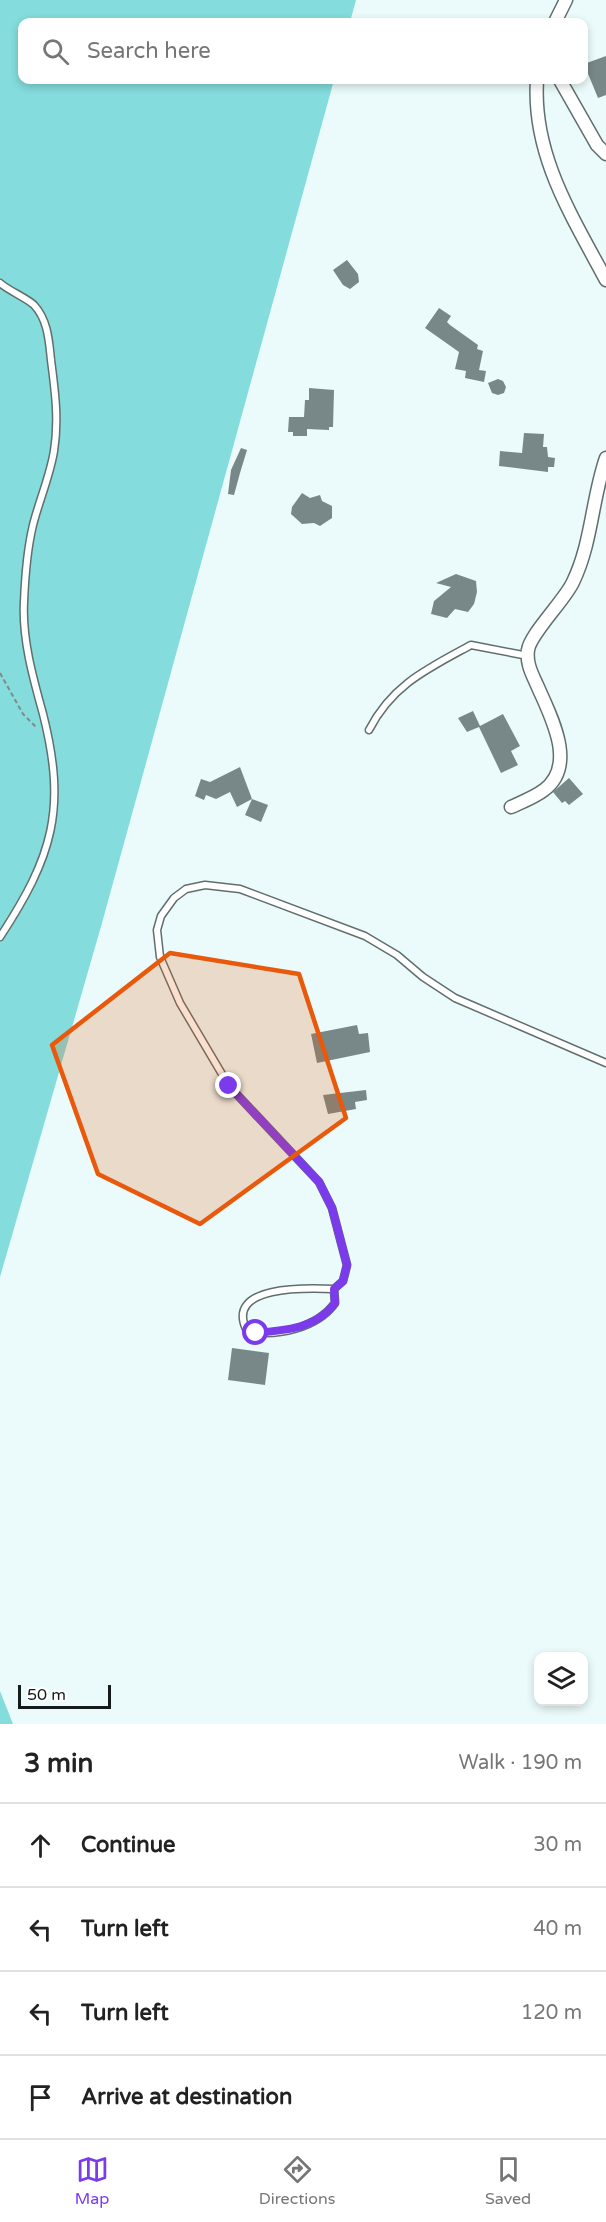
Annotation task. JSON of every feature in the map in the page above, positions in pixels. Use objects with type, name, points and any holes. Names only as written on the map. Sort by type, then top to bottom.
[{"type":"street","points":[[557,18],[566,0]]},
{"type":"street","points":[[537,84],[536,97],[542,146],[555,186],[606,280]]},
{"type":"street","points":[[562,84],[597,145],[606,154]]},
{"type":"street","points":[[511,807],[545,790],[557,774],[561,761],[552,719],[527,663],[528,648],[573,582],[591,530],[606,458]]},
{"type":"lane","points":[[0,283],[16,295],[33,303],[44,319],[57,396],[54,453],[32,527],[24,604],[31,665],[49,738],[56,793],[54,817],[41,862],[26,894],[0,937]]},
{"type":"lane","points":[[369,730],[380,707],[398,688],[471,645],[528,656]]},
{"type":"lane","points":[[334,1289],[335,1303],[330,1311],[304,1326],[256,1333],[247,1331],[242,1322],[243,1312],[251,1302],[268,1293],[296,1288],[334,1289],[343,1281],[347,1265],[332,1208],[319,1182],[229,1086],[180,1003],[160,957],[157,930],[161,916],[174,898],[186,889],[205,885],[240,889],[355,932],[397,956],[455,998],[606,1063]]},
{"type":"path","points":[[0,673],[23,714],[49,738]]},
{"type":"highlighted area","points":[[170,953],[299,974],[346,1118],[200,1224],[98,1174],[52,1045]]},
{"type":"shaded area","points":[[0,0],[356,0],[351,18],[18,18],[18,84],[333,84],[102,923],[0,1277]]},
{"type":"shaded area","points":[[0,1691],[13,1724],[0,1724]]},
{"type":"building","points":[[606,56],[606,95],[598,98],[588,74],[588,63]]},
{"type":"building","points":[[347,260],[358,274],[359,282],[350,289],[343,285],[333,270]]},
{"type":"building","points":[[439,308],[451,316],[447,322],[450,325],[478,345],[477,349],[483,351],[479,370],[486,371],[484,382],[465,378],[466,371],[455,369],[459,352],[425,328]]},
{"type":"building","points":[[498,379],[503,381],[506,387],[504,393],[498,395],[492,393],[488,383]]},
{"type":"building","points":[[309,388],[334,390],[333,427],[329,427],[329,430],[307,429],[307,436],[293,436],[293,432],[288,432],[289,417],[304,417],[305,400],[309,400]]},
{"type":"building","points":[[524,433],[544,434],[543,447],[547,447],[548,457],[555,458],[554,467],[548,467],[548,472],[499,466],[500,451],[522,453]]},
{"type":"building","points":[[241,448],[247,450],[234,495],[228,494],[231,470]]},
{"type":"building","points":[[302,493],[310,498],[320,495],[322,501],[332,506],[332,518],[320,526],[314,523],[302,524],[291,514],[292,507]]},
{"type":"building","points":[[456,574],[476,581],[477,592],[474,604],[468,612],[455,609],[447,618],[431,614],[434,601],[451,587],[436,583]]},
{"type":"building","points":[[473,711],[480,726],[503,714],[520,746],[511,751],[518,765],[501,773],[479,727],[467,732],[458,718]]},
{"type":"building","points":[[240,767],[252,799],[237,807],[230,792],[216,799],[206,795],[204,800],[195,796],[201,779],[210,782]]},
{"type":"building","points":[[569,778],[583,794],[569,805],[565,801],[562,803],[553,792]]},
{"type":"building","points":[[252,799],[268,805],[261,822],[245,815]]},
{"type":"building","points":[[357,1025],[359,1034],[368,1033],[370,1052],[317,1063],[311,1034]]},
{"type":"building","points":[[366,1090],[367,1100],[355,1102],[356,1109],[328,1114],[323,1095]]},
{"type":"building","points":[[232,1348],[269,1353],[265,1385],[228,1380]]},
{"type":"route","points":[[229,1086],[319,1182],[332,1208],[347,1265],[343,1281],[334,1289],[335,1303],[330,1311],[318,1320],[286,1330],[256,1333]]}]
